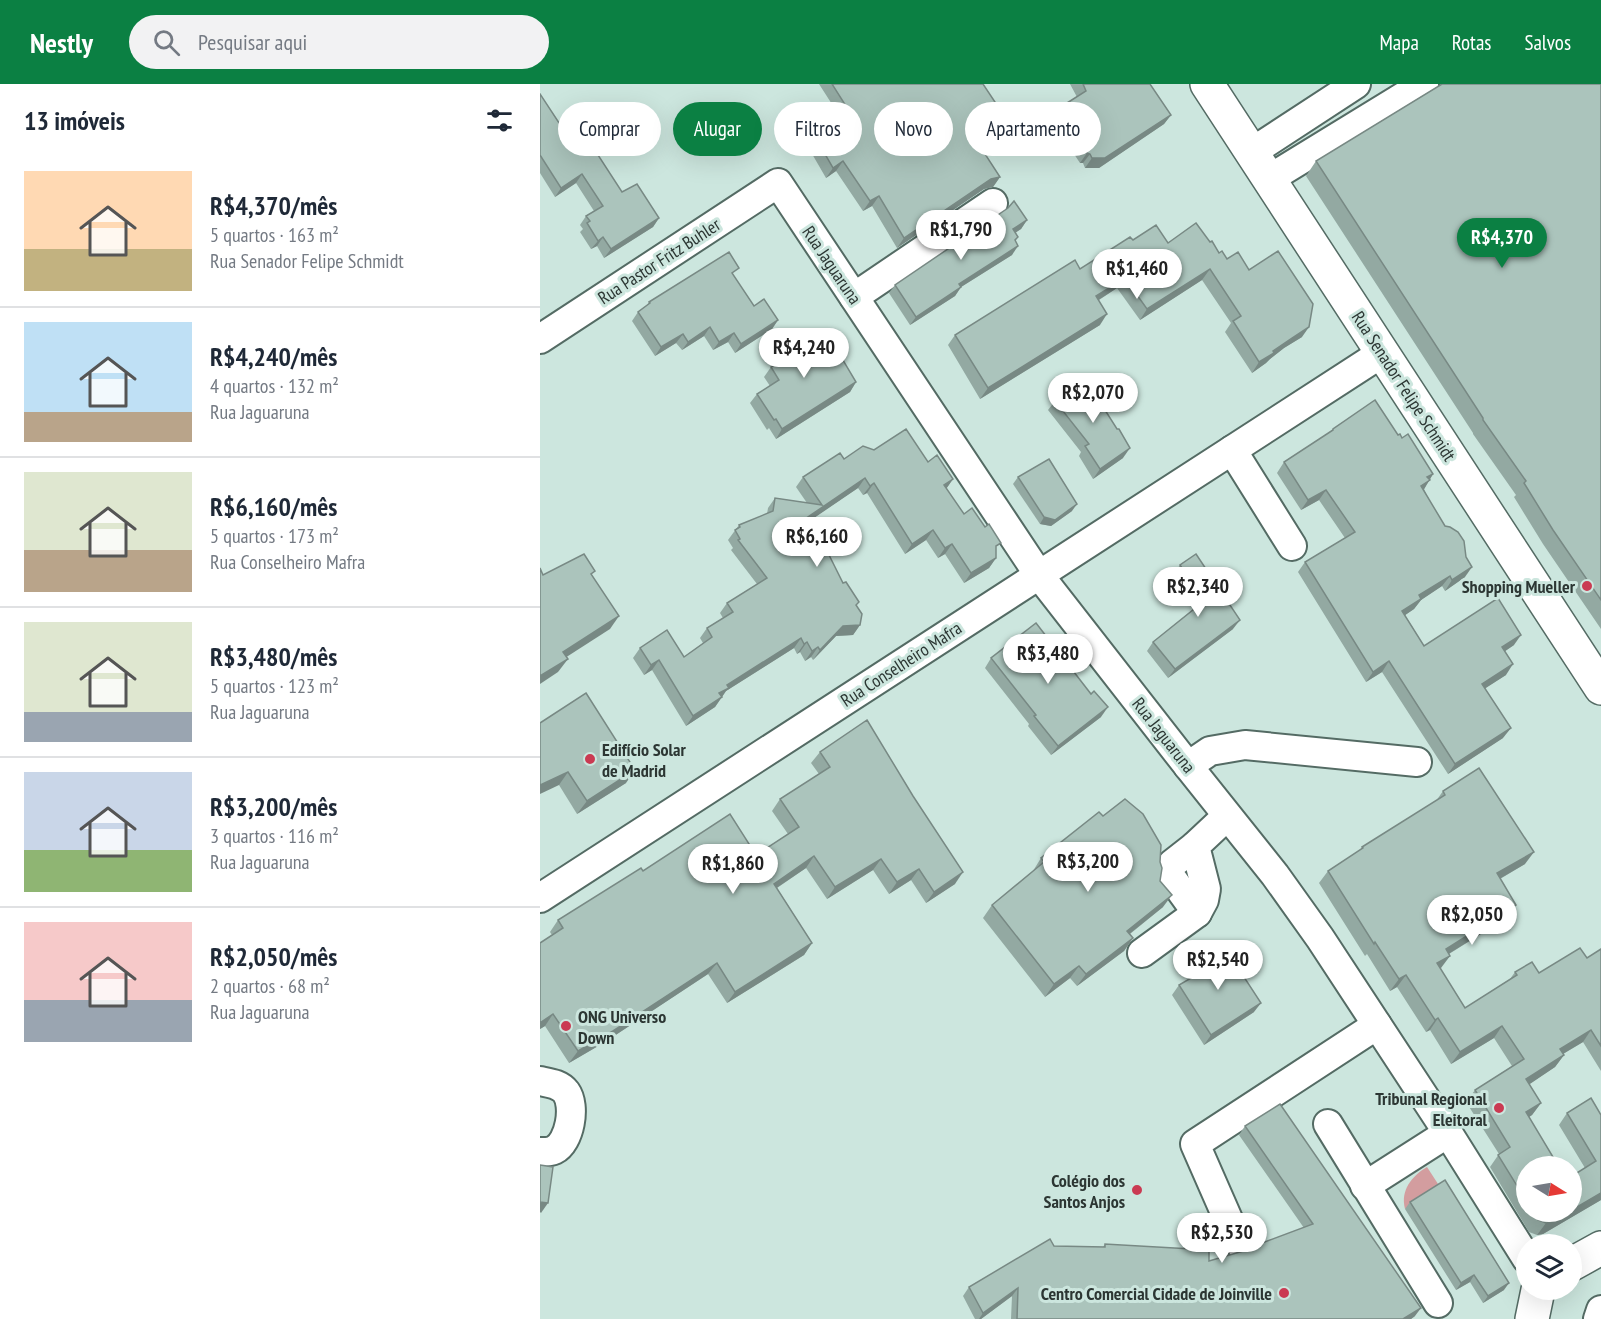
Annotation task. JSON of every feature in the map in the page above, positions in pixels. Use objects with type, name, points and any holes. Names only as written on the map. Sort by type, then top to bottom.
[{"type":"main road","name":"Rua Senador Felipe Schmidt","points":[[1207,84],[1601,688]]},
{"type":"main road","points":[[1582,1258],[1601,1248]]},
{"type":"main road","points":[[1532,1319],[1536,1300]]},
{"type":"street","points":[[1260,166],[1356,84]]},
{"type":"street","points":[[1260,166],[1424,84]]},
{"type":"street","name":"Rua Jaguaruna","points":[[778,183],[1039,575],[1275,875],[1314,929],[1516,1241]]},
{"type":"street","name":"Rua Pastor Fritz Buhler","points":[[540,339],[778,183]]},
{"type":"street","points":[[854,297],[993,203]]},
{"type":"street","name":"Rua Conselheiro Mafra","points":[[540,898],[1382,353]]},
{"type":"street","points":[[1232,450],[1292,546]]},
{"type":"street","points":[[1188,766],[1210,751],[1245,745],[1417,762]]},
{"type":"street","points":[[1142,953],[1197,913],[1168,873],[1172,864],[1227,816]]},
{"type":"street","points":[[1238,1242],[1194,1144],[1377,1025]]},
{"type":"street","points":[[540,1081],[556,1084],[566,1092],[571,1104],[570,1122],[564,1138],[556,1149],[540,1152]]},
{"type":"street","points":[[1328,1124],[1438,1303]]},
{"type":"street","points":[[1365,1186],[1448,1133]]},
{"type":"street","points":[[1598,1319],[1601,1310]]},
{"type":"shaded area","points":[[1427,1167],[1440,1187],[1405,1209],[1404,1196],[1408,1184]]},
{"type":"building","points":[[832,84],[983,84],[995,102],[965,102],[965,156],[986,156],[1000,177],[991,179],[904,238],[879,196],[870,201],[843,161],[833,168],[826,156],[862,156],[862,102],[843,102]]},
{"type":"building","points":[[1083,84],[1150,84],[1171,115],[1105,158],[1092,158],[1091,156],[1101,156],[1101,102],[1069,102],[1086,91]]},
{"type":"building","points":[[1442,84],[1601,84],[1601,600],[1553,530],[1524,483],[1526,481],[1483,420],[1316,161]]},
{"type":"building","points":[[540,94],[558,121],[558,156],[599,156],[622,192],[637,184],[659,218],[611,249],[603,237],[598,241],[587,223],[590,221],[586,216],[603,206],[582,174],[561,188],[540,155]]},
{"type":"building","points":[[1014,201],[1027,220],[1013,229],[1018,237],[1015,240],[1018,246],[959,284],[961,287],[916,317],[895,285],[1008,208]]},
{"type":"building","points":[[1196,223],[1219,253],[1222,251],[1227,259],[1238,252],[1249,270],[1278,251],[1313,304],[1309,327],[1259,362],[1233,321],[1241,316],[1210,269],[1147,309],[1125,278],[1096,296],[1107,314],[988,388],[955,335],[1075,260],[1080,269],[1130,237],[1133,240],[1156,225],[1168,243]]},
{"type":"building","points":[[729,252],[739,268],[732,273],[754,306],[764,299],[778,320],[741,344],[734,333],[719,342],[710,327],[688,342],[683,334],[661,347],[638,312],[649,302]]},
{"type":"building","points":[[772,332],[802,338],[808,348],[822,338],[836,358],[840,355],[856,382],[782,429],[757,394],[779,380],[771,367],[787,359]]},
{"type":"building","points":[[1086,380],[1130,448],[1100,469],[1085,446],[1089,444],[1055,401]]},
{"type":"building","points":[[1375,400],[1398,435],[1400,434],[1402,438],[1408,434],[1433,474],[1427,477],[1430,480],[1421,486],[1445,526],[1458,532],[1464,541],[1466,557],[1472,567],[1452,580],[1450,576],[1419,595],[1421,599],[1402,611],[1424,646],[1498,598],[1521,635],[1502,647],[1513,664],[1482,684],[1511,728],[1455,764],[1389,661],[1373,672],[1305,562],[1355,532],[1326,490],[1308,500],[1284,462]]},
{"type":"building","points":[[906,429],[928,462],[937,455],[953,479],[944,485],[964,514],[972,508],[985,527],[989,524],[1001,543],[996,546],[996,558],[971,573],[952,544],[945,548],[933,530],[912,544],[874,483],[870,486],[865,478],[805,519],[812,529],[808,531],[828,553],[843,583],[846,582],[859,602],[856,605],[862,614],[860,625],[843,626],[820,650],[818,647],[812,651],[807,642],[804,644],[801,638],[727,685],[729,688],[719,693],[722,697],[693,716],[659,660],[651,665],[640,648],[667,630],[684,657],[712,637],[707,628],[733,612],[727,603],[767,578],[738,540],[740,539],[735,530],[740,527],[739,525],[773,511],[775,498],[822,505],[803,477],[840,453],[844,459],[863,446],[874,450]]},
{"type":"building","points":[[1049,459],[1077,504],[1055,520],[1044,517],[1018,477]]},
{"type":"building","points":[[584,554],[595,571],[591,574],[619,616],[563,652],[568,659],[540,676],[540,568],[543,575]]},
{"type":"building","points":[[1196,554],[1240,620],[1175,669],[1153,642],[1204,601],[1180,565]]},
{"type":"building","points":[[1036,623],[1091,694],[1094,691],[1108,707],[1058,746],[991,658]]},
{"type":"building","name":"Edifício Solar de Madrid","points":[[586,693],[635,770],[587,801],[568,772],[540,785],[540,723]]},
{"type":"building","points":[[867,720],[963,872],[934,892],[919,869],[897,882],[881,859],[835,887],[814,856],[774,884],[812,943],[735,992],[717,963],[613,1031],[578,1051],[553,1014],[540,1023],[540,943],[563,928],[558,920],[641,868],[643,871],[730,814],[756,855],[799,827],[780,799],[830,767],[820,752]]},
{"type":"building","points":[[1479,768],[1534,852],[1497,873],[1516,905],[1446,949],[1450,956],[1437,963],[1465,1008],[1517,975],[1515,972],[1532,962],[1539,973],[1580,948],[1587,958],[1601,949],[1601,1046],[1591,1030],[1560,1049],[1564,1055],[1526,1079],[1541,1103],[1526,1112],[1552,1156],[1516,1156],[1516,1184],[1498,1155],[1510,1147],[1475,1090],[1524,1059],[1502,1026],[1460,1052],[1438,1018],[1435,1020],[1406,975],[1399,979],[1328,871],[1445,795],[1443,791]]},
{"type":"building","points":[[1125,799],[1143,814],[1161,845],[1160,881],[1172,895],[1127,931],[1133,938],[1086,974],[1079,966],[1054,984],[992,905],[1044,862],[1041,858],[1099,812],[1103,816]]},
{"type":"building","points":[[1208,948],[1217,962],[1229,954],[1261,1003],[1211,1035],[1179,985],[1198,974],[1189,959]]},
{"type":"building","points":[[1591,1098],[1601,1115],[1601,1193],[1582,1204],[1582,1170],[1596,1161],[1567,1113]]},
{"type":"building","points":[[1280,1104],[1421,1308],[1403,1319],[1017,1319],[1018,1288],[983,1313],[969,1287],[1050,1239],[1054,1246],[1105,1247],[1105,1244],[1209,1250],[1209,1261],[1250,1249],[1313,1224],[1245,1126]]},
{"type":"building","points":[[540,1165],[553,1167],[548,1203],[540,1202]]},
{"type":"building","points":[[1445,1180],[1509,1283],[1488,1296],[1474,1275],[1461,1283],[1410,1202]]},
{"type":"place","name":"Shopping Mueller","points":[[1587,586]]},
{"type":"place","name":"Edifício Solar de Madrid","points":[[590,759]]},
{"type":"place","name":"ONG Universo Down","points":[[566,1026]]},
{"type":"place","name":"Tribunal Regional Eleitoral","points":[[1499,1108]]},
{"type":"place","name":"Colégio dos Santos Anjos","points":[[1137,1190]]},
{"type":"place","name":"Centro Comercial Cidade de Joinville","points":[[1284,1293]]}]
